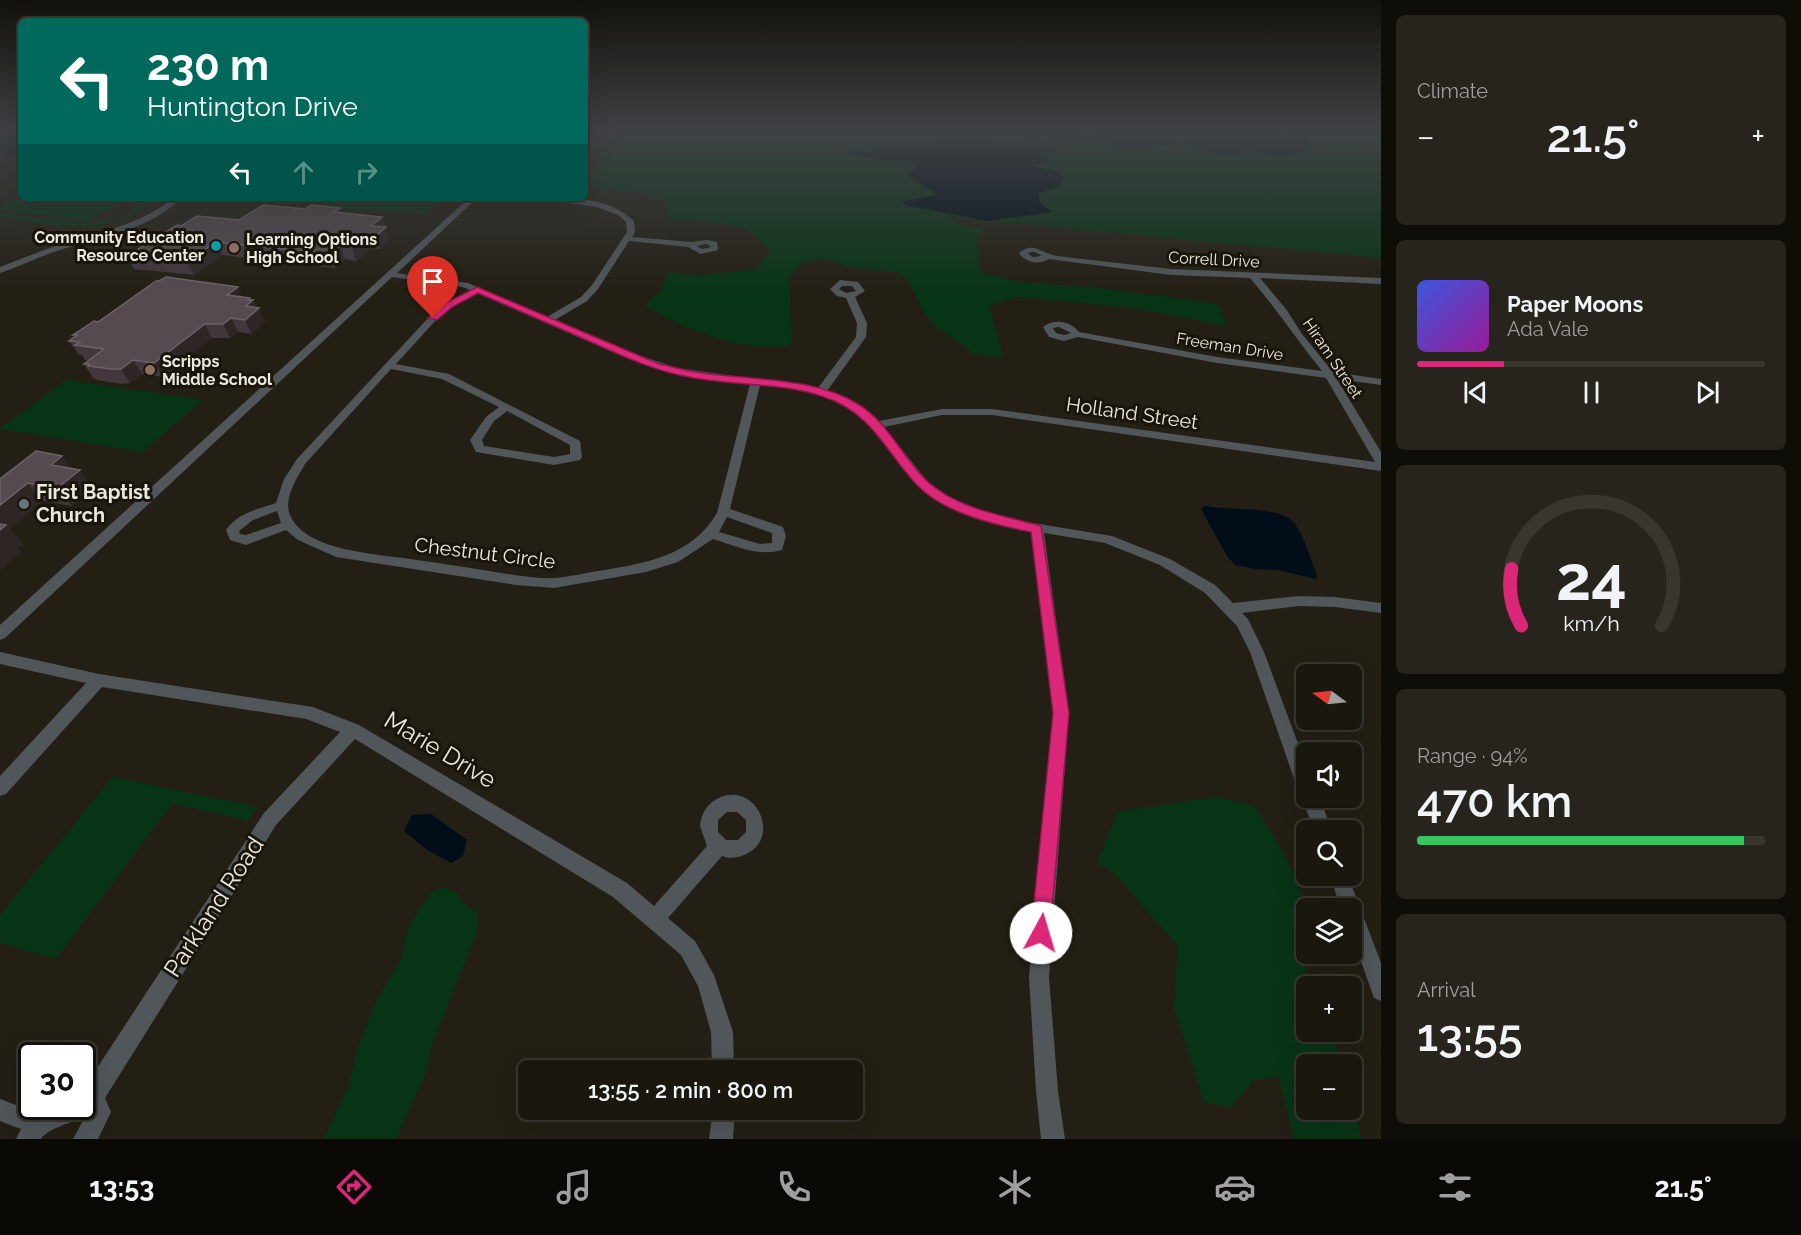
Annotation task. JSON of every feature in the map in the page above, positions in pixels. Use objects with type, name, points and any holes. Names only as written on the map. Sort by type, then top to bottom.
[{"type":"street","points":[[0,270],[58,248],[115,231],[142,220],[173,201]]},
{"type":"street","points":[[0,633],[471,201]]},
{"type":"street","points":[[549,320],[584,298],[595,286],[632,231],[630,221],[614,209],[568,201]]},
{"type":"street","points":[[628,239],[693,245]]},
{"type":"street","name":"Correll Drive","points":[[1047,256],[1148,269],[1381,281]]},
{"type":"street","points":[[389,274],[451,282],[477,290],[655,366],[690,374],[821,392],[855,407],[877,425],[923,484],[946,501],[1000,522],[1107,539],[1140,550],[1192,577],[1210,589],[1243,623],[1257,652],[1296,759]]},
{"type":"street","name":"Hiram Street","points":[[1253,276],[1283,310],[1329,375],[1381,462]]},
{"type":"street","points":[[280,506],[240,521],[232,530],[235,537],[246,540],[288,525],[280,506],[284,487],[301,462],[433,318],[449,305],[477,290]]},
{"type":"street","points":[[821,392],[861,337],[862,323],[850,296]]},
{"type":"street","name":"Freeman Drive","points":[[1076,334],[1217,360],[1381,382]]},
{"type":"street","points":[[389,366],[445,376],[506,406],[576,443],[576,457],[554,461],[480,448],[476,440],[490,418],[506,406]]},
{"type":"street","name":"Chestnut Circle","points":[[288,525],[315,545],[336,552],[516,580],[554,583],[641,569],[673,559],[711,534],[724,511],[756,382]]},
{"type":"street","name":"Holland Street","points":[[877,425],[942,412],[992,411],[1381,467]]},
{"type":"street","points":[[711,534],[760,549],[777,547],[780,536],[778,530],[724,511]]},
{"type":"street","points":[[1037,529],[1061,713],[1039,977],[1047,1091],[1053,1139]]},
{"type":"street","points":[[1231,609],[1299,601],[1335,602],[1381,608]]},
{"type":"street","name":"Marie Drive","points":[[0,658],[99,680],[307,712],[352,730],[620,890],[688,948],[707,982],[722,1032],[723,1060]]},
{"type":"street","points":[[0,788],[99,680]]},
{"type":"street","name":"Parkland Road","points":[[96,1085],[270,819],[352,730]]},
{"type":"street","points":[[655,919],[719,845]]},
{"type":"street","points":[[1362,940],[1381,991]]},
{"type":"street","points":[[0,1110],[32,1131],[55,1120]]},
{"type":"street","points":[[85,1139],[95,1120]]},
{"type":"street","points":[[721,1139],[723,1120]]},
{"type":"green space","points":[[588,185],[1381,185],[1381,258],[947,217],[965,226],[985,229],[977,236],[982,273],[1021,282],[1101,288],[1218,304],[1227,326],[1133,308],[1018,297],[989,306],[1003,357],[974,354],[935,326],[924,314],[908,280],[900,273],[846,266],[823,258],[803,263],[789,275],[792,344],[775,347],[756,346],[716,338],[696,331],[645,306],[661,290],[668,272],[695,275],[755,270],[770,253],[757,236],[737,226],[669,221],[665,202],[642,193]]},
{"type":"green space","points":[[18,198],[18,201],[126,201],[88,221],[0,210],[0,207]]},
{"type":"green space","points":[[134,201],[146,201],[139,212],[115,222],[99,225],[66,226],[0,217],[0,213],[52,220],[97,222],[116,219],[129,213],[136,202]]},
{"type":"green space","points":[[440,201],[426,213],[323,208],[320,202]]},
{"type":"green space","points":[[66,380],[203,400],[143,452],[0,429]]},
{"type":"green space","points":[[113,777],[258,807],[248,821],[172,803],[56,959],[0,943],[0,915]]},
{"type":"green space","points":[[1214,797],[1255,806],[1285,856],[1296,879],[1296,886],[1299,886],[1303,898],[1296,898],[1296,964],[1306,964],[1307,976],[1296,976],[1296,1042],[1334,1042],[1339,1054],[1296,1054],[1296,1120],[1357,1120],[1361,1139],[1294,1139],[1278,1076],[1253,1081],[1230,1108],[1204,1102],[1174,1008],[1178,946],[1115,874],[1097,862],[1118,812]]},
{"type":"green space","points":[[443,888],[457,892],[463,903],[478,914],[477,932],[432,1044],[426,1073],[396,1139],[324,1139],[349,1085],[358,1047],[376,1001],[401,959],[409,926],[431,892]]},
{"type":"shaded area","points":[[924,185],[1059,185],[1039,193],[1039,202],[1052,212],[987,221],[909,206],[901,202],[937,195],[932,190],[922,187]]},
{"type":"shaded area","points":[[1205,506],[1267,511],[1288,518],[1295,524],[1302,536],[1317,575],[1316,579],[1278,570],[1235,565],[1227,556],[1201,509]]},
{"type":"shaded area","points":[[431,814],[467,840],[463,856],[451,863],[426,849],[404,831],[412,815]]},
{"type":"building","points":[[263,205],[305,209],[311,205],[340,208],[334,212],[382,217],[371,226],[386,227],[376,236],[367,235],[352,247],[340,246],[330,254],[216,242],[187,261],[127,256],[177,225],[181,226],[197,216],[239,220]]},
{"type":"building","points":[[166,277],[238,287],[227,295],[250,298],[248,300],[253,300],[246,306],[259,308],[245,320],[231,318],[223,324],[205,324],[154,363],[133,360],[121,369],[84,364],[104,349],[75,345],[80,342],[69,341],[77,335],[73,335],[94,321],[98,322],[156,281]]},
{"type":"building","points":[[36,451],[62,456],[51,465],[80,470],[57,488],[28,483],[0,505],[0,479]]},
{"type":"place","name":"Community Education Resource Center","points":[[216,246]]},
{"type":"place","name":"Learning Options High School","points":[[234,248]]},
{"type":"place","name":"Scripps Middle School","points":[[150,370]]},
{"type":"place","name":"First Baptist Church","points":[[24,504]]},
{"type":"route","points":[[433,318],[449,305],[477,290],[655,366],[690,374],[806,388],[827,394],[855,407],[877,425],[923,484],[946,501],[1000,522],[1037,529],[1061,713],[1041,933]]}]
